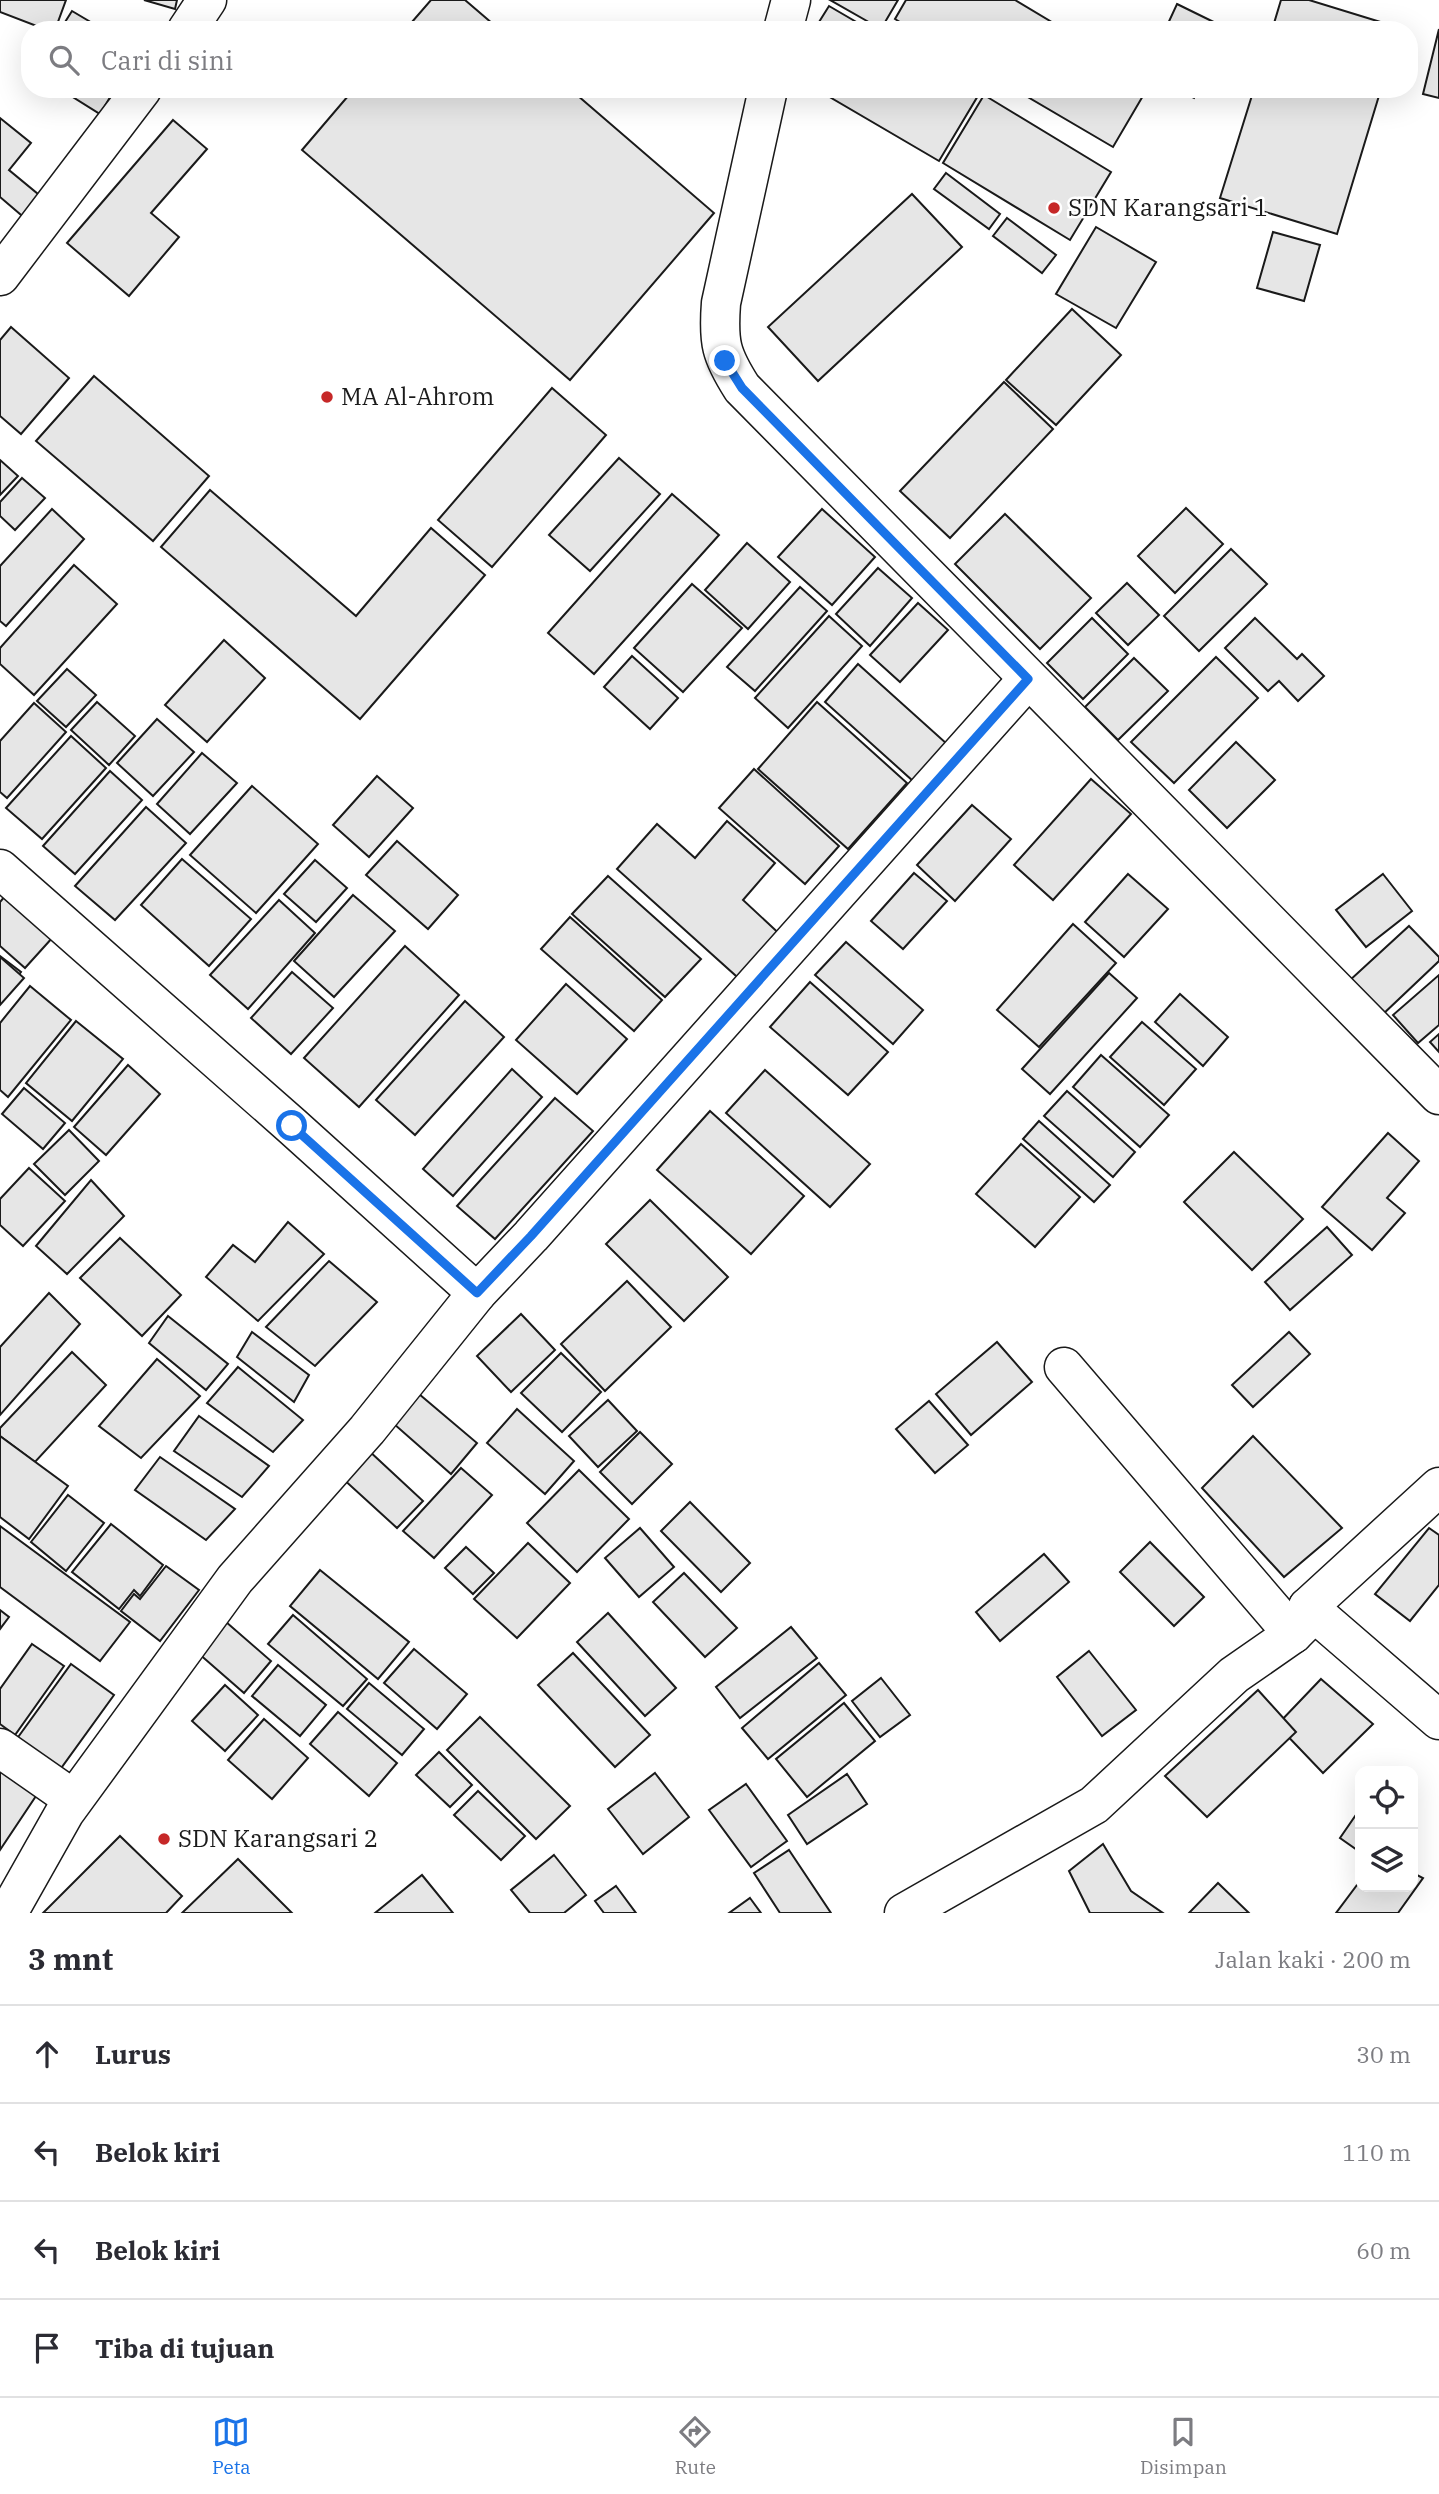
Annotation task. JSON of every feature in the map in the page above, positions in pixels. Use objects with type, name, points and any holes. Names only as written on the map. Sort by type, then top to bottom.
[{"type":"street","points":[[193,21],[207,0]]},
{"type":"street","points":[[785,21],[791,0]]},
{"type":"street","points":[[0,276],[135,98]]},
{"type":"street","points":[[766,98],[721,303],[718,334],[725,361],[742,388],[1028,679],[1125,773],[1439,1095]]},
{"type":"street","points":[[8,1913],[73,1800],[235,1579],[367,1430],[477,1293],[540,1226],[1028,679]]},
{"type":"street","points":[[0,869],[477,1293]]},
{"type":"street","points":[[1064,1367],[1301,1620],[1439,1720]]},
{"type":"street","points":[[904,1913],[1094,1805],[1234,1675],[1301,1620],[1439,1488]]},
{"type":"street","points":[[0,1748],[73,1800]]},
{"type":"building","points":[[0,0],[66,0],[58,21],[24,21],[0,12]]},
{"type":"building","points":[[144,0],[177,0],[175,9]]},
{"type":"building","points":[[431,0],[465,0],[490,21],[413,21]]},
{"type":"building","points":[[830,0],[898,0],[886,21],[867,21]]},
{"type":"building","points":[[906,0],[1015,0],[1050,21],[898,21],[895,19]]},
{"type":"building","points":[[1281,0],[1309,0],[1377,21],[1275,21]]},
{"type":"building","points":[[1177,4],[1212,21],[1169,21]]},
{"type":"building","points":[[829,6],[855,21],[820,21]]},
{"type":"building","points":[[72,11],[89,21],[66,21]]},
{"type":"building","points":[[1439,29],[1439,98],[1423,94]]},
{"type":"building","points":[[74,98],[110,98],[100,114]]},
{"type":"building","points":[[346,98],[580,98],[714,213],[570,380],[302,150]]},
{"type":"building","points":[[831,98],[977,98],[939,161]]},
{"type":"building","points":[[982,98],[989,98],[1111,172],[1070,240],[943,163]]},
{"type":"building","points":[[1029,98],[1142,98],[1113,147]]},
{"type":"building","points":[[1251,98],[1378,98],[1337,234],[1220,198]]},
{"type":"building","points":[[0,118],[31,143],[9,170],[44,199],[27,220],[0,197]]},
{"type":"building","points":[[173,120],[207,149],[151,213],[179,237],[129,296],[67,243]]},
{"type":"building","points":[[946,173],[1000,214],[989,229],[934,189]]},
{"type":"building","points":[[912,194],[962,247],[818,381],[768,327]]},
{"type":"building","points":[[1007,218],[1056,255],[1042,273],[993,236]]},
{"type":"building","points":[[1096,227],[1156,262],[1116,328],[1056,294]]},
{"type":"building","points":[[1273,232],[1320,245],[1304,301],[1257,288]]},
{"type":"building","points":[[1072,309],[1121,355],[1056,425],[1006,380]]},
{"type":"building","points":[[11,327],[69,378],[21,434],[0,416],[0,340]]},
{"type":"building","points":[[94,376],[209,476],[153,541],[36,441]]},
{"type":"building","points":[[1004,382],[1053,429],[950,538],[900,491]]},
{"type":"building","points":[[552,388],[606,435],[492,567],[438,520]]},
{"type":"building","points":[[619,458],[660,494],[590,571],[549,535]]},
{"type":"building","points":[[0,460],[18,476],[0,495]]},
{"type":"building","points":[[22,478],[45,498],[15,530],[0,516],[0,502]]},
{"type":"building","points":[[210,490],[356,616],[431,528],[485,575],[360,719],[161,547]]},
{"type":"building","points":[[672,494],[719,535],[594,674],[548,633]]},
{"type":"building","points":[[1186,508],[1223,544],[1175,593],[1138,556]]},
{"type":"building","points":[[52,509],[84,539],[6,626],[0,621],[0,566]]},
{"type":"building","points":[[822,509],[875,557],[832,605],[778,557]]},
{"type":"building","points":[[1005,514],[1091,598],[1040,649],[955,564]]},
{"type":"building","points":[[747,543],[790,582],[748,629],[705,590]]},
{"type":"building","points":[[1231,549],[1267,584],[1199,651],[1164,616]]},
{"type":"building","points":[[74,565],[117,604],[34,695],[0,664],[0,648]]},
{"type":"building","points":[[878,568],[912,598],[870,646],[836,614]]},
{"type":"building","points":[[1127,583],[1159,615],[1128,645],[1096,613]]},
{"type":"building","points":[[692,584],[742,628],[683,692],[634,648]]},
{"type":"building","points":[[800,587],[827,611],[755,691],[727,667]]},
{"type":"building","points":[[918,603],[948,630],[900,682],[870,655]]},
{"type":"building","points":[[829,616],[862,646],[788,728],[755,698]]},
{"type":"building","points":[[1092,618],[1128,654],[1083,699],[1047,663]]},
{"type":"building","points":[[1255,618],[1297,659],[1302,654],[1324,676],[1298,701],[1279,681],[1268,691],[1225,648]]},
{"type":"building","points":[[224,640],[265,678],[207,742],[165,705]]},
{"type":"building","points":[[632,656],[678,698],[650,729],[604,687]]},
{"type":"building","points":[[1216,657],[1258,698],[1174,783],[1131,742]]},
{"type":"building","points":[[1134,658],[1168,691],[1118,740],[1085,707]]},
{"type":"building","points":[[858,664],[947,744],[913,781],[825,702]]},
{"type":"building","points":[[67,669],[96,695],[66,727],[37,701]]},
{"type":"building","points":[[97,702],[135,736],[109,765],[71,730]]},
{"type":"building","points":[[817,702],[907,783],[848,849],[758,769]]},
{"type":"building","points":[[34,703],[66,732],[7,798],[0,792],[0,741]]},
{"type":"building","points":[[157,719],[194,752],[153,796],[117,763]]},
{"type":"building","points":[[71,736],[106,768],[42,839],[6,808]]},
{"type":"building","points":[[1236,742],[1275,780],[1227,828],[1189,790]]},
{"type":"building","points":[[202,753],[237,783],[190,834],[157,804]]},
{"type":"building","points":[[754,769],[839,846],[805,884],[719,808]]},
{"type":"building","points":[[110,771],[142,800],[75,874],[43,846]]},
{"type":"building","points":[[377,776],[413,808],[369,857],[333,825]]},
{"type":"building","points":[[1091,779],[1131,814],[1053,900],[1014,865]]},
{"type":"building","points":[[252,786],[318,844],[256,913],[190,855]]},
{"type":"building","points":[[972,805],[1011,839],[955,901],[917,865]]},
{"type":"building","points":[[146,807],[186,843],[115,920],[75,886]]},
{"type":"building","points":[[727,821],[775,863],[743,900],[785,939],[745,984],[617,869],[657,824],[695,858]]},
{"type":"building","points":[[397,841],[458,895],[428,929],[366,875]]},
{"type":"building","points":[[182,859],[251,919],[209,966],[141,905]]},
{"type":"building","points":[[315,860],[347,888],[316,922],[284,894]]},
{"type":"building","points":[[914,873],[947,901],[903,949],[871,921]]},
{"type":"building","points":[[1128,874],[1168,909],[1124,957],[1085,922]]},
{"type":"building","points":[[1383,874],[1412,911],[1366,947],[1336,910]]},
{"type":"building","points":[[608,876],[701,959],[665,997],[572,914]]},
{"type":"building","points":[[353,895],[395,931],[334,997],[294,961]]},
{"type":"building","points":[[5,896],[53,937],[25,968],[0,946],[0,902]]},
{"type":"building","points":[[279,900],[315,933],[248,1009],[210,975]]},
{"type":"building","points":[[570,917],[662,1000],[634,1031],[541,949]]},
{"type":"building","points":[[1073,924],[1116,963],[1039,1047],[997,1010]]},
{"type":"building","points":[[1409,926],[1439,957],[1439,961],[1381,1016],[1349,981]]},
{"type":"building","points":[[846,942],[923,1010],[893,1044],[815,975]]},
{"type":"building","points":[[405,946],[459,995],[359,1107],[304,1058]]},
{"type":"building","points":[[0,956],[21,972],[0,999]]},
{"type":"building","points":[[0,957],[24,978],[0,1005]]},
{"type":"building","points":[[292,972],[333,1008],[291,1054],[251,1018]]},
{"type":"building","points":[[1109,973],[1137,998],[1050,1094],[1022,1069]]},
{"type":"building","points":[[1439,975],[1439,1025],[1418,1043],[1393,1015]]},
{"type":"building","points":[[810,982],[888,1052],[848,1095],[770,1027]]},
{"type":"building","points":[[566,984],[627,1039],[577,1094],[516,1040]]},
{"type":"building","points":[[30,986],[71,1020],[8,1097],[0,1090],[0,1023]]},
{"type":"building","points":[[1180,994],[1228,1037],[1203,1066],[1155,1022]]},
{"type":"building","points":[[465,1001],[504,1037],[415,1135],[376,1100]]},
{"type":"building","points":[[76,1021],[123,1059],[72,1121],[26,1083]]},
{"type":"building","points":[[1142,1022],[1196,1069],[1164,1105],[1110,1057]]},
{"type":"building","points":[[1439,1034],[1439,1052],[1430,1042]]},
{"type":"building","points":[[1101,1055],[1169,1115],[1140,1147],[1073,1087]]},
{"type":"building","points":[[128,1065],[160,1094],[106,1155],[74,1127]]},
{"type":"building","points":[[512,1069],[542,1097],[453,1196],[423,1169]]},
{"type":"building","points":[[765,1070],[870,1164],[830,1207],[726,1113]]},
{"type":"building","points":[[24,1088],[65,1123],[43,1149],[2,1114]]},
{"type":"building","points":[[1067,1091],[1135,1152],[1113,1177],[1044,1116]]},
{"type":"building","points":[[555,1098],[593,1131],[495,1239],[457,1206]]},
{"type":"building","points":[[710,1111],[804,1196],[751,1254],[657,1170]]},
{"type":"building","points":[[1039,1121],[1110,1185],[1094,1202],[1023,1139]]},
{"type":"building","points":[[69,1130],[99,1161],[65,1195],[34,1164]]},
{"type":"building","points":[[1388,1133],[1419,1161],[1387,1198],[1405,1213],[1372,1250],[1322,1207]]},
{"type":"building","points":[[1021,1144],[1080,1197],[1035,1247],[976,1194]]},
{"type":"building","points":[[1234,1152],[1303,1219],[1252,1270],[1184,1202]]},
{"type":"building","points":[[29,1168],[65,1201],[23,1246],[0,1225],[0,1199]]},
{"type":"building","points":[[91,1180],[124,1216],[67,1274],[36,1246]]},
{"type":"building","points":[[650,1200],[728,1277],[684,1321],[606,1244]]},
{"type":"building","points":[[288,1222],[324,1254],[258,1321],[206,1277],[233,1245],[255,1262]]},
{"type":"building","points":[[1327,1227],[1352,1255],[1290,1310],[1265,1282]]},
{"type":"building","points":[[120,1238],[181,1295],[142,1336],[80,1278]]},
{"type":"building","points":[[329,1261],[377,1302],[315,1366],[266,1327]]},
{"type":"building","points":[[627,1281],[671,1327],[605,1391],[561,1344]]},
{"type":"building","points":[[49,1293],[80,1324],[0,1415],[0,1347]]},
{"type":"building","points":[[521,1314],[555,1350],[511,1392],[477,1356]]},
{"type":"building","points":[[168,1316],[228,1364],[206,1390],[149,1343]]},
{"type":"building","points":[[252,1332],[309,1375],[294,1402],[237,1357]]},
{"type":"building","points":[[1289,1332],[1310,1354],[1253,1407],[1232,1385]]},
{"type":"building","points":[[997,1342],[1032,1382],[971,1435],[936,1394]]},
{"type":"building","points":[[72,1352],[106,1385],[35,1462],[0,1436],[0,1428]]},
{"type":"building","points":[[561,1353],[601,1392],[562,1432],[521,1393]]},
{"type":"building","points":[[157,1359],[200,1396],[141,1458],[99,1426]]},
{"type":"building","points":[[238,1367],[303,1420],[273,1452],[207,1403]]},
{"type":"building","points":[[419,1394],[477,1443],[451,1474],[394,1424]]},
{"type":"building","points":[[608,1400],[637,1431],[598,1467],[569,1436]]},
{"type":"building","points":[[929,1401],[968,1445],[935,1473],[896,1429]]},
{"type":"building","points":[[517,1409],[574,1461],[545,1494],[487,1443]]},
{"type":"building","points":[[199,1416],[269,1466],[242,1497],[174,1451]]},
{"type":"building","points":[[640,1432],[672,1464],[632,1504],[600,1472]]},
{"type":"building","points":[[0,1436],[68,1486],[29,1539],[0,1517]]},
{"type":"building","points":[[1253,1436],[1342,1528],[1284,1577],[1202,1488]]},
{"type":"building","points":[[367,1449],[423,1501],[397,1528],[341,1477]]},
{"type":"building","points":[[160,1457],[235,1509],[206,1540],[135,1490]]},
{"type":"building","points":[[461,1468],[492,1495],[434,1558],[403,1531]]},
{"type":"building","points":[[579,1470],[629,1519],[577,1572],[527,1523]]},
{"type":"building","points":[[68,1495],[104,1523],[66,1571],[31,1542]]},
{"type":"building","points":[[690,1502],[750,1563],[721,1592],[661,1531]]},
{"type":"building","points":[[111,1524],[163,1565],[140,1596],[134,1590],[119,1609],[72,1572]]},
{"type":"building","points":[[0,1526],[130,1622],[100,1661],[0,1587]]},
{"type":"building","points":[[640,1528],[674,1567],[639,1597],[605,1558]]},
{"type":"building","points":[[1429,1528],[1439,1535],[1439,1585],[1410,1621],[1375,1594]]},
{"type":"building","points":[[1150,1542],[1204,1597],[1174,1626],[1120,1572]]},
{"type":"building","points":[[528,1543],[570,1583],[517,1638],[474,1599]]},
{"type":"building","points":[[466,1547],[494,1573],[473,1594],[445,1568]]},
{"type":"building","points":[[1044,1554],[1069,1582],[1000,1641],[976,1612]]},
{"type":"building","points":[[166,1566],[199,1590],[160,1641],[121,1611],[134,1594],[140,1599]]},
{"type":"building","points":[[320,1570],[409,1642],[378,1679],[290,1606]]},
{"type":"building","points":[[684,1573],[737,1628],[705,1657],[653,1602]]},
{"type":"building","points":[[0,1610],[9,1617],[0,1629]]},
{"type":"building","points":[[608,1613],[676,1688],[645,1716],[577,1642]]},
{"type":"building","points":[[218,1615],[271,1661],[244,1693],[190,1646]]},
{"type":"building","points":[[293,1615],[367,1679],[343,1706],[268,1644]]},
{"type":"building","points":[[791,1627],[817,1658],[740,1718],[716,1687]]},
{"type":"building","points":[[32,1644],[64,1666],[15,1735],[0,1724],[0,1689]]},
{"type":"building","points":[[414,1649],[467,1694],[437,1729],[384,1683]]},
{"type":"building","points":[[1089,1651],[1136,1710],[1102,1736],[1057,1677]]},
{"type":"building","points":[[573,1653],[650,1735],[615,1767],[538,1685]]},
{"type":"building","points":[[819,1663],[846,1695],[768,1759],[742,1728]]},
{"type":"building","points":[[71,1664],[114,1695],[59,1771],[16,1740]]},
{"type":"building","points":[[278,1665],[326,1705],[300,1736],[252,1696]]},
{"type":"building","points":[[881,1678],[910,1715],[880,1737],[852,1701]]},
{"type":"building","points":[[1321,1679],[1373,1724],[1323,1773],[1277,1725]]},
{"type":"building","points":[[369,1683],[424,1729],[402,1755],[347,1709]]},
{"type":"building","points":[[225,1685],[258,1715],[225,1751],[192,1721]]},
{"type":"building","points":[[1258,1690],[1296,1732],[1207,1817],[1165,1776]]},
{"type":"building","points":[[844,1703],[875,1741],[807,1797],[776,1759]]},
{"type":"building","points":[[338,1712],[397,1763],[369,1796],[310,1744]]},
{"type":"building","points":[[480,1717],[570,1806],[536,1839],[447,1750]]},
{"type":"building","points":[[264,1719],[308,1758],[272,1799],[228,1760]]},
{"type":"building","points":[[439,1752],[472,1785],[450,1807],[416,1775]]},
{"type":"building","points":[[0,1771],[42,1787],[0,1850]]},
{"type":"building","points":[[655,1773],[689,1817],[643,1854],[608,1809]]},
{"type":"building","points":[[847,1774],[867,1804],[807,1844],[788,1815]]},
{"type":"building","points":[[746,1784],[787,1841],[751,1867],[709,1810]]},
{"type":"building","points":[[478,1791],[525,1836],[501,1860],[454,1815]]},
{"type":"building","points":[[1355,1816],[1355,1848],[1340,1838]]},
{"type":"building","points":[[120,1836],[182,1896],[166,1913],[43,1913]]},
{"type":"building","points":[[1103,1844],[1131,1891],[1163,1913],[1090,1913],[1069,1871]]},
{"type":"building","points":[[789,1850],[831,1913],[780,1913],[754,1873]]},
{"type":"building","points":[[554,1855],[586,1895],[564,1913],[530,1913],[511,1890]]},
{"type":"building","points":[[238,1859],[292,1913],[182,1913]]},
{"type":"building","points":[[422,1875],[453,1913],[375,1913]]},
{"type":"building","points":[[1218,1883],[1249,1913],[1189,1913]]},
{"type":"building","points":[[616,1886],[636,1913],[604,1913],[595,1901]]},
{"type":"building","points":[[1355,1888],[1355,1892],[1413,1892],[1398,1913],[1336,1913]]},
{"type":"building","points":[[750,1898],[761,1913],[729,1913]]},
{"type":"place","name":"SDN Karangsari 1","points":[[1054,208]]},
{"type":"place","name":"MA Al-Ahrom","points":[[327,397]]},
{"type":"place","name":"SDN Karangsari 2","points":[[164,1839]]},
{"type":"route","points":[[292,1126],[477,1293],[531,1236],[1028,679],[742,388],[725,361]]}]
